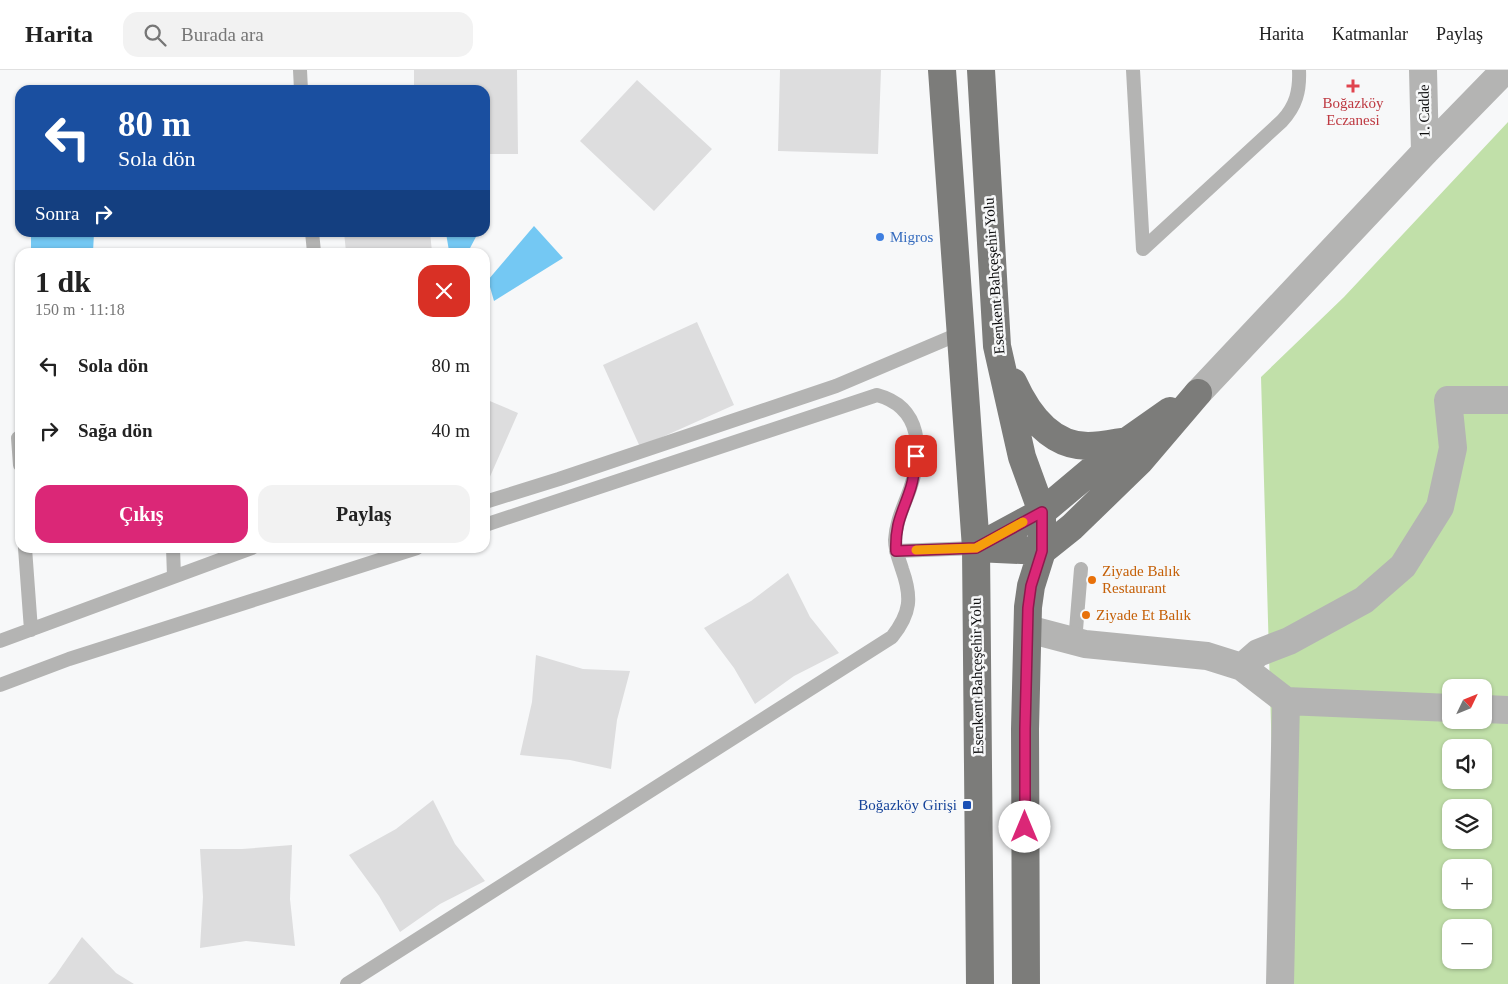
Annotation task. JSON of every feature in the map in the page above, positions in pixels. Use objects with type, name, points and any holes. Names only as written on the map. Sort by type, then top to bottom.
[{"type":"main road","name":"Esenkent Bahçeşehir Yolu","points":[[942,70],[976,548],[980,984]]},
{"type":"main road","name":"Esenkent Bahçeşehir Yolu","points":[[981,70],[997,346],[1022,457],[1042,512],[1042,551],[1031,586],[1028,629],[1025,729],[1026,984]]},
{"type":"main road","points":[[997,346],[1019,396],[1035,418],[1050,434],[1066,442],[1086,446],[1105,445],[1127,440]]},
{"type":"main road","points":[[976,548],[1042,512],[1127,440],[1198,393]]},
{"type":"main road","points":[[976,548],[1042,551],[1072,526],[1140,461],[1198,393]]},
{"type":"street","name":"1. Cadde","points":[[1423,70],[1425,152]]},
{"type":"street","points":[[1198,393],[1505,70]]},
{"type":"street","points":[[1242,667],[1258,653],[1289,640],[1364,600],[1403,566],[1440,507],[1453,448],[1448,400],[1508,400]]},
{"type":"street","points":[[1028,629],[1085,644],[1207,656],[1242,667],[1286,701],[1442,708]]},
{"type":"street","points":[[1280,984],[1286,701]]},
{"type":"street","points":[[1492,709],[1508,710]]},
{"type":"lane","points":[[300,70],[302,85]]},
{"type":"lane","points":[[1133,70],[1143,249],[1286,117],[1295,102],[1298,92],[1299,70]]},
{"type":"lane","points":[[490,500],[836,386],[961,333]]},
{"type":"lane","points":[[347,984],[892,637],[905,618],[909,598],[908,587],[896,551],[896,527],[914,472],[916,456],[915,430],[911,419],[901,406],[877,395],[490,523]]},
{"type":"lane","points":[[896,551],[976,548]]},
{"type":"lane","points":[[25,553],[31,630]]},
{"type":"lane","points":[[173,553],[174,576]]},
{"type":"lane","points":[[0,641],[238,553]]},
{"type":"lane","points":[[0,685],[69,659],[401,553]]},
{"type":"lane","points":[[1075,642],[1081,569]]},
{"type":"green space","points":[[1508,122],[1508,984],[1274,984],[1276,898],[1261,377],[1344,297]]},
{"type":"water","points":[[534,226],[563,258],[494,301],[490,287],[490,278]]},
{"type":"water","points":[[31,237],[94,237],[93,248],[31,248]]},
{"type":"water","points":[[447,237],[476,237],[470,248],[449,248]]},
{"type":"building","points":[[414,70],[517,70],[518,154],[490,154],[490,85],[414,85]]},
{"type":"building","points":[[780,70],[881,70],[878,154],[778,151]]},
{"type":"building","points":[[637,80],[712,149],[654,211],[580,141]]},
{"type":"building","points":[[344,237],[430,237],[432,248],[346,248]]},
{"type":"building","points":[[697,322],[734,405],[640,447],[603,365]]},
{"type":"building","points":[[490,401],[518,413],[490,477]]},
{"type":"building","points":[[788,573],[810,617],[839,653],[794,676],[755,704],[734,668],[704,628],[751,601]]},
{"type":"building","points":[[536,655],[583,669],[630,671],[617,720],[611,769],[570,760],[520,755],[532,702]]},
{"type":"building","points":[[433,800],[455,844],[485,881],[440,904],[400,932],[379,896],[349,855],[396,829]]},
{"type":"building","points":[[292,845],[290,899],[295,946],[246,941],[200,948],[203,897],[200,849],[242,849]]},
{"type":"building","points":[[82,937],[116,973],[134,984],[48,984]]},
{"type":"slow traffic","points":[[916,550],[976,548],[1023,522]]},
{"type":"place","name":"Boğazköy Eczanesi","points":[[1353,86]]},
{"type":"place","name":"Migros","points":[[880,237]]},
{"type":"place","name":"Ziyade Balık Restaurant","points":[[1092,580]]},
{"type":"place","name":"Ziyade Et Balık","points":[[1086,615]]},
{"type":"place","name":"Boğazköy Girişi","points":[[967,805]]},
{"type":"route","points":[[916,456],[910,488],[896,527],[896,551],[976,548],[1042,512],[1042,551],[1031,586],[1028,608],[1025,827]]}]
